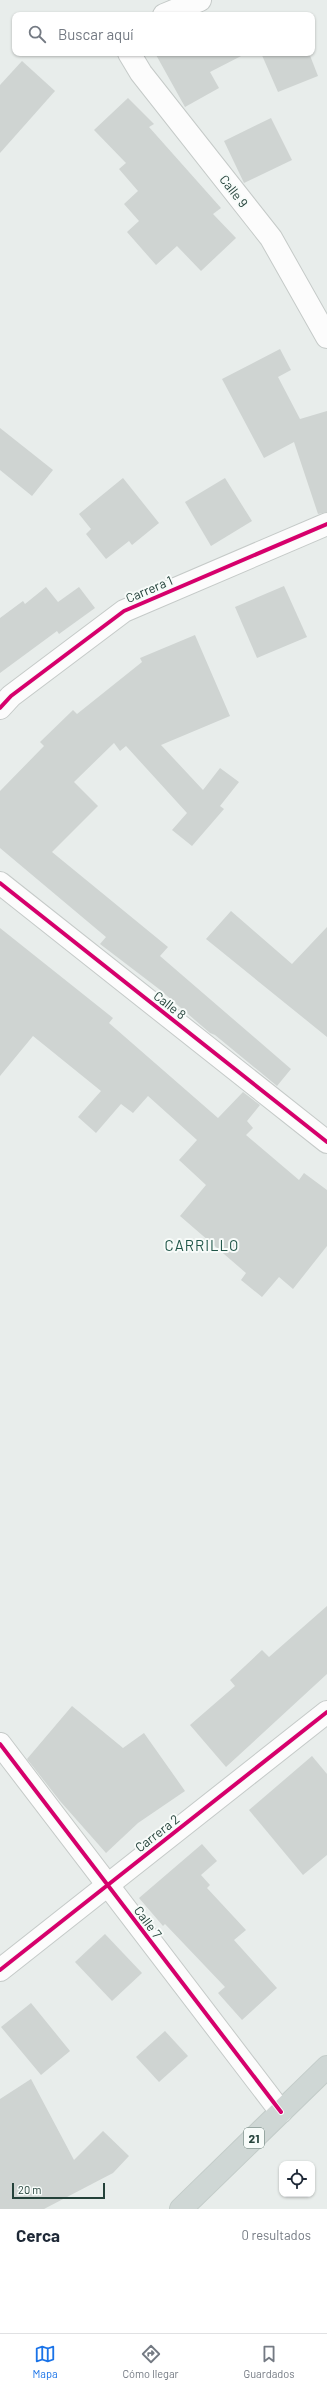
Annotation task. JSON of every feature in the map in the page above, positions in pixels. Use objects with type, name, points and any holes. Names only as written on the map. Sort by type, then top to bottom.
[{"type":"main road","name":"21","points":[[181,2209],[327,2067]]},
{"type":"street","points":[[171,12],[200,0]]},
{"type":"street","name":"Calle 9","points":[[131,56],[141,72],[271,238],[327,337]]},
{"type":"street","name":"Carrera 1","points":[[0,708],[11,696],[124,611],[327,524]]},
{"type":"street","name":"Calle 8","points":[[0,883],[327,1142]]},
{"type":"street","name":"Carrera 2","points":[[0,1970],[327,1712]]},
{"type":"street","name":"Calle 7","points":[[0,1744],[281,2112]]},
{"type":"building","points":[[157,56],[241,56],[210,72],[219,88],[185,107]]},
{"type":"building","points":[[262,56],[310,56],[318,76],[278,92]]},
{"type":"building","points":[[22,61],[55,91],[0,153],[0,85]]},
{"type":"building","points":[[128,98],[154,124],[149,127],[221,208],[213,214],[236,238],[201,271],[177,246],[156,265],[127,232],[139,221],[124,204],[138,191],[119,169],[126,163],[94,130]]},
{"type":"building","points":[[271,118],[292,160],[244,183],[224,141]]},
{"type":"building","points":[[280,349],[291,370],[278,377],[300,419],[327,411],[327,512],[318,514],[294,442],[264,458],[222,379]]},
{"type":"building","points":[[0,428],[53,470],[32,496],[0,470]]},
{"type":"building","points":[[123,478],[159,523],[132,545],[129,541],[106,559],[86,534],[91,529],[79,514]]},
{"type":"building","points":[[225,478],[252,521],[211,546],[185,502]]},
{"type":"building","points":[[284,586],[307,637],[257,658],[235,607]]},
{"type":"building","points":[[46,587],[58,602],[79,587],[95,608],[59,634],[57,631],[0,673],[0,618],[23,601],[25,604]]},
{"type":"building","points":[[195,635],[230,716],[161,745],[203,790],[220,768],[239,782],[220,806],[224,809],[192,846],[172,830],[187,813],[126,746],[120,751],[114,743],[74,782],[98,806],[52,852],[168,947],[160,956],[291,1069],[277,1086],[215,1035],[210,1033],[159,989],[100,944],[106,937],[0,848],[0,791],[44,746],[40,742],[73,710],[77,714],[142,662],[140,658]]},
{"type":"building","points":[[231,911],[292,964],[327,927],[327,1037],[206,939]]},
{"type":"building","points":[[0,928],[113,1018],[109,1023],[218,1118],[243,1092],[260,1105],[247,1121],[253,1128],[246,1135],[299,1180],[304,1173],[327,1190],[327,1246],[293,1289],[279,1277],[262,1297],[241,1280],[246,1273],[180,1216],[206,1185],[179,1160],[197,1140],[148,1096],[133,1113],[121,1104],[96,1133],[78,1117],[101,1091],[33,1036],[0,1076]]},
{"type":"building","points":[[327,1606],[327,1674],[226,1767],[190,1725],[235,1686],[230,1680],[262,1650],[269,1657]]},
{"type":"building","points":[[72,1706],[123,1748],[144,1733],[185,1791],[138,1823],[106,1853],[60,1801],[27,1759]]},
{"type":"building","points":[[312,1756],[327,1774],[327,1855],[303,1875],[249,1810]]},
{"type":"building","points":[[202,1844],[217,1861],[201,1875],[210,1885],[207,1888],[246,1930],[234,1940],[277,1988],[242,2020],[218,1993],[225,1987],[165,1924],[163,1926],[139,1898]]},
{"type":"building","points":[[105,1934],[142,1973],[112,2001],[75,1962]]},
{"type":"building","points":[[31,2003],[70,2051],[41,2075],[1,2027]]},
{"type":"building","points":[[165,2031],[188,2056],[159,2082],[136,2057]]},
{"type":"building","points":[[31,2079],[74,2160],[103,2131],[129,2156],[113,2173],[44,2209],[0,2209],[0,2099]]},
{"type":"cycle path","points":[[0,708],[11,696],[124,611],[327,524]]},
{"type":"cycle path","points":[[0,883],[327,1142]]},
{"type":"cycle path","points":[[0,1970],[327,1712]]},
{"type":"cycle path","points":[[0,1744],[281,2112]]},
{"type":"district","name":"CARRILLO","points":[[202,1245]]}]
